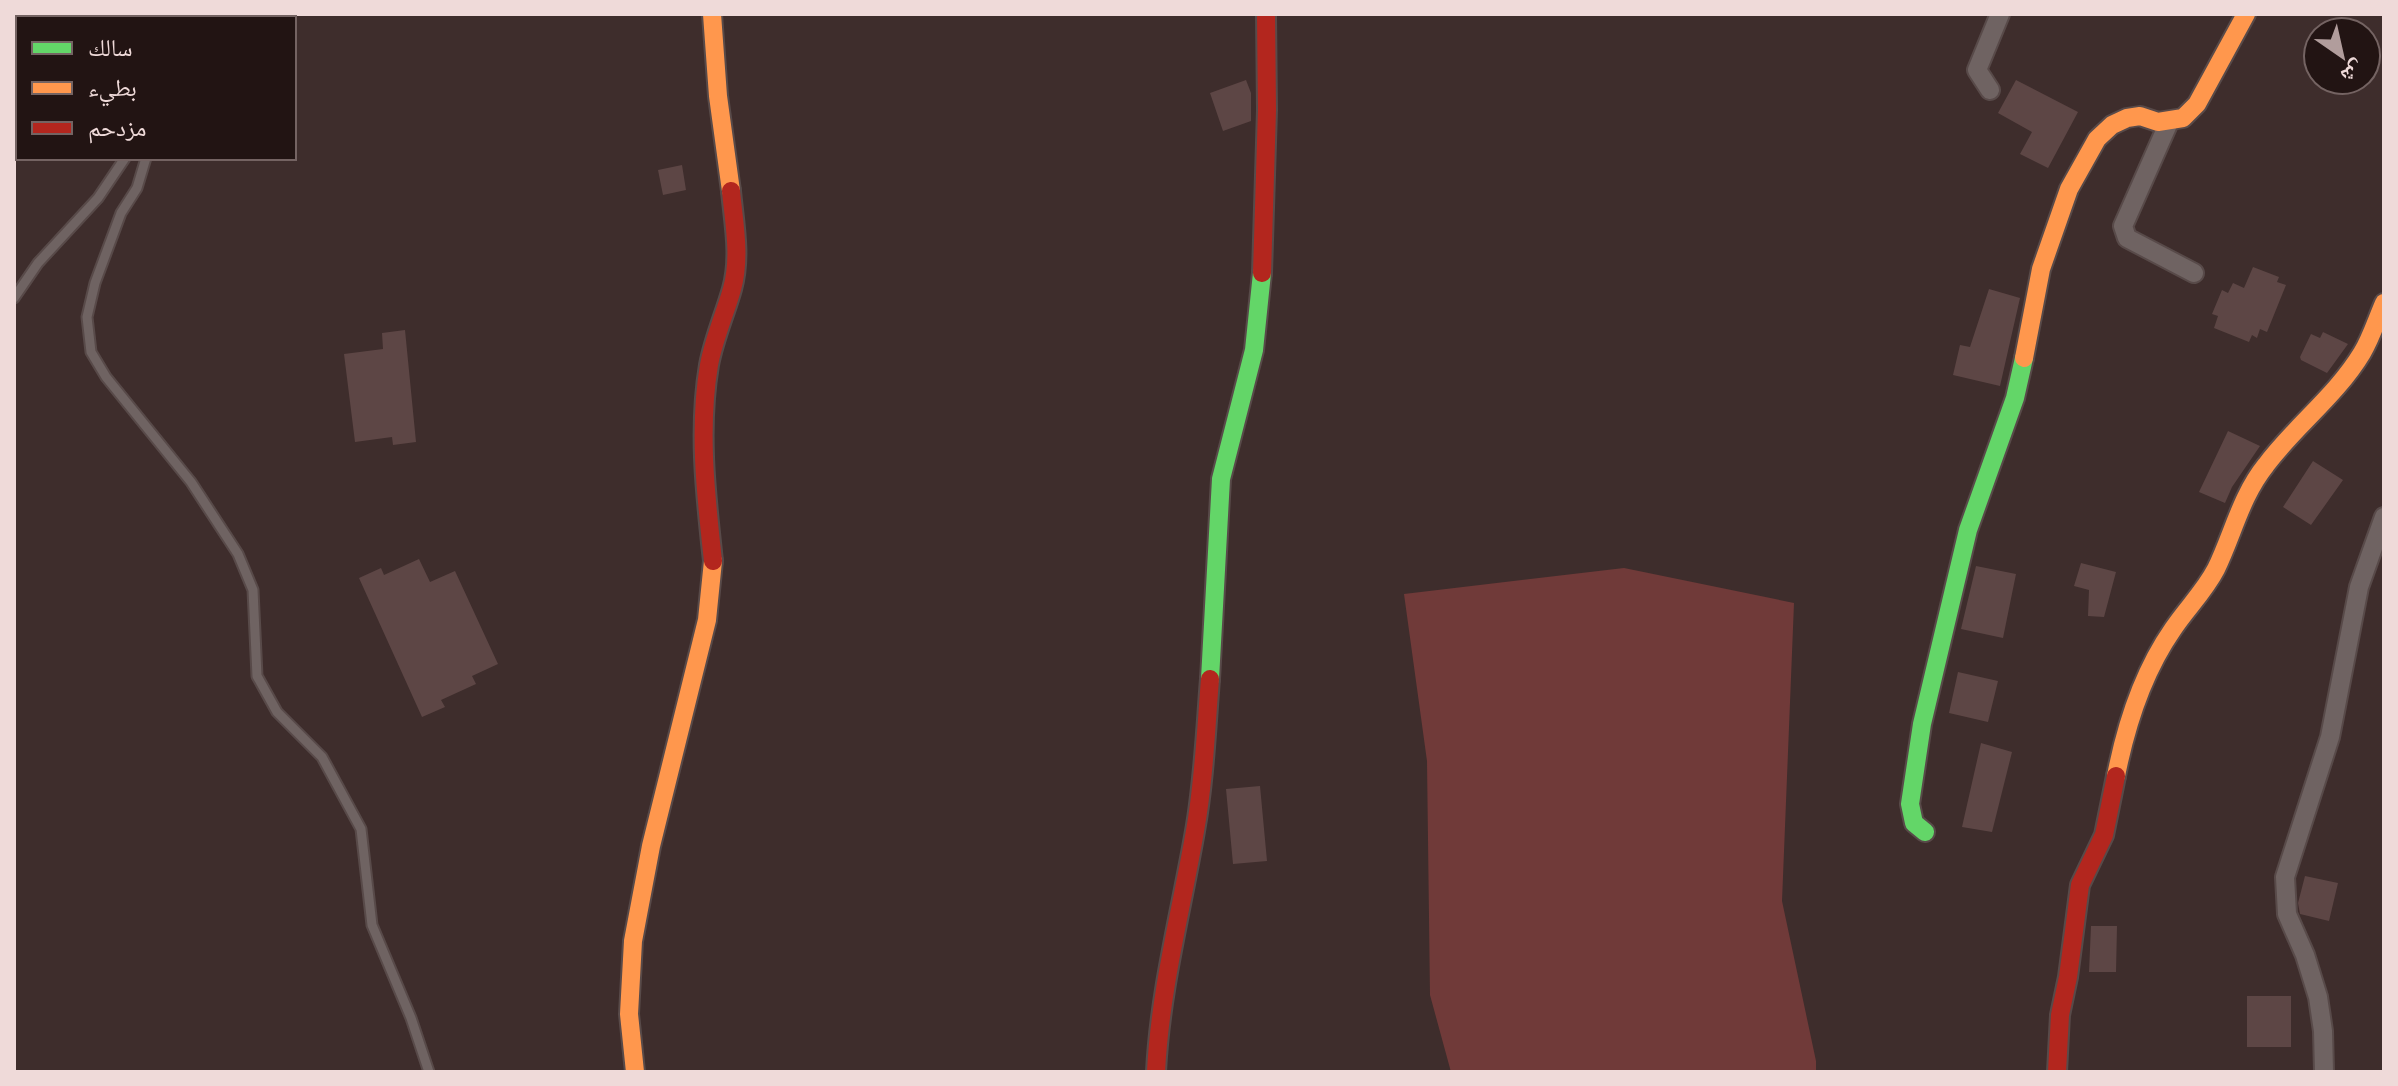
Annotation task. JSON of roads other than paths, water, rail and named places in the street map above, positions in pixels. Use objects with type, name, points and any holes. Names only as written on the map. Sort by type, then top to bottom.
[{"type":"street","points":[[635,1072],[629,1014],[633,941],[651,846],[707,620],[713,561],[706,504],[704,418],[709,365],[733,287],[737,255],[728,156],[718,96],[712,14]]},
{"type":"street","points":[[1156,1072],[1169,957],[1196,828],[1215,627],[1221,479],[1254,350],[1262,275],[1267,110],[1266,14]]},
{"type":"street","points":[[1990,90],[1977,70],[2000,14]]},
{"type":"street","points":[[1925,832],[1914,823],[1910,804],[1922,724],[1968,530],[2015,398],[2033,322],[2041,269],[2069,189],[2097,139],[2112,125],[2140,116],[2169,122],[2183,118],[2197,104],[2246,14]]},
{"type":"street","points":[[2169,122],[2123,226],[2127,238],[2194,273]]},
{"type":"street","points":[[2057,1072],[2060,1015],[2080,885],[2104,835],[2124,734],[2132,712],[2173,629],[2204,591],[2217,567],[2245,496],[2266,464],[2327,399],[2362,353],[2384,303]]},
{"type":"street","points":[[2324,1072],[2318,997],[2305,955],[2287,914],[2285,877],[2330,737],[2359,587],[2384,517]]},
{"type":"lane","points":[[14,298],[38,263],[98,198],[124,160]]},
{"type":"lane","points":[[145,160],[137,188],[121,213],[95,283],[87,317],[91,352],[106,377],[191,482],[238,554],[253,590],[257,676],[277,712],[322,757],[361,829],[372,925],[411,1018],[429,1072]]}]
